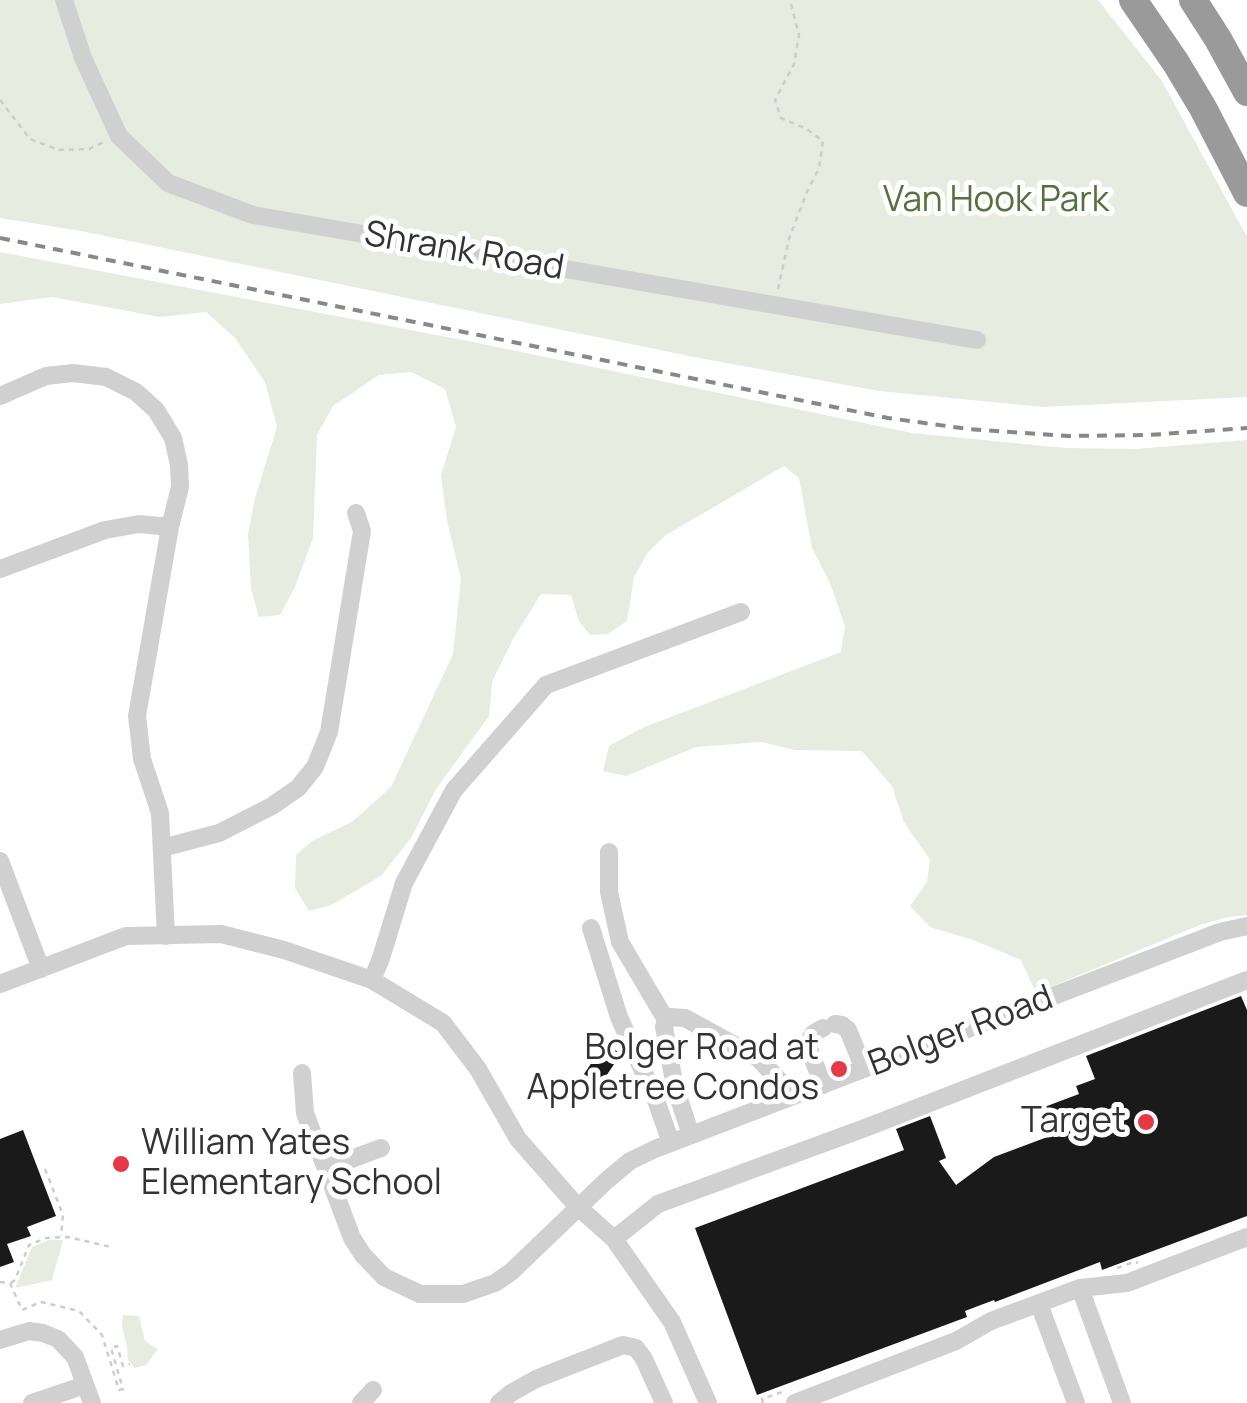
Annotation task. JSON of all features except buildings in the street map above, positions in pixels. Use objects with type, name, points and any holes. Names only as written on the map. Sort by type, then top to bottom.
[{"type":"highway","points":[[1133,0],[1194,92],[1247,193]]},
{"type":"highway","points":[[1193,0],[1247,92]]},
{"type":"street","name":"Shrank Road","points":[[64,0],[83,58],[120,136],[168,183],[253,215],[976,340]]},
{"type":"street","points":[[0,396],[46,376],[74,372],[106,377],[136,392],[156,410],[172,438],[180,487],[137,716],[142,758],[160,812],[166,936]]},
{"type":"street","points":[[162,848],[218,832],[272,806],[298,788],[315,767],[329,732],[362,530],[356,513]]},
{"type":"street","points":[[0,569],[105,530],[139,524],[170,528]]},
{"type":"street","points":[[372,980],[404,883],[454,790],[546,685],[741,612]]},
{"type":"street","points":[[609,852],[610,892],[620,942],[666,1020]]},
{"type":"street","points":[[0,861],[41,969]]},
{"type":"street","name":"Bolger Road","points":[[302,1073],[303,1106],[352,1238],[363,1254],[384,1276],[420,1294],[463,1294],[495,1283],[511,1272],[577,1206],[630,1161],[1220,932],[1247,926]]},
{"type":"street","points":[[591,928],[618,1017],[671,1142]]},
{"type":"street","points":[[0,984],[126,936],[221,934],[284,950],[372,980],[443,1023],[478,1069],[518,1138],[577,1206],[614,1239],[672,1322],[708,1403]]},
{"type":"street","points":[[614,1239],[658,1204],[1247,980]]},
{"type":"street","points":[[692,1135],[676,1087],[664,1027],[670,1017],[685,1018],[758,1058],[794,1096]]},
{"type":"street","points":[[823,1085],[809,1049],[810,1039],[814,1032],[829,1026],[842,1024],[848,1030],[864,1069]]},
{"type":"street","points":[[327,1168],[381,1148]]},
{"type":"street","points":[[796,1403],[1080,1288],[1128,1283],[1247,1236]]},
{"type":"street","points":[[1080,1288],[1122,1403]]},
{"type":"street","points":[[1039,1304],[1076,1403]]},
{"type":"street","points":[[0,1340],[28,1331],[58,1339],[74,1357],[92,1403]]},
{"type":"street","points":[[499,1403],[536,1380],[623,1345],[636,1348],[644,1359],[664,1403]]},
{"type":"street","points":[[32,1403],[85,1385]]},
{"type":"path","points":[[774,305],[789,238],[819,168],[823,141],[781,118],[774,100],[794,64],[799,35],[790,0]]},
{"type":"path","points":[[0,100],[30,139],[59,150],[89,149],[120,136]]},
{"type":"path","points":[[45,1169],[62,1214],[61,1237]]},
{"type":"path","points":[[0,1282],[15,1280],[29,1245],[46,1238],[68,1237],[111,1247]]},
{"type":"path","points":[[10,1283],[22,1311],[41,1302],[79,1312],[103,1337],[119,1390],[123,1389],[111,1348],[117,1346],[123,1366],[130,1364]]},
{"type":"green space","name":"Van Hook Park","points":[[0,0],[1098,0],[1162,81],[1247,237],[1247,397],[1043,407],[879,391],[0,218]]},
{"type":"green space","points":[[0,252],[473,342],[912,433],[1066,448],[1135,449],[1247,440],[1247,915],[1200,925],[1036,993],[1021,960],[930,927],[910,906],[927,882],[930,860],[904,822],[892,786],[862,751],[795,750],[761,742],[696,747],[626,776],[603,771],[609,746],[642,728],[841,652],[845,626],[812,548],[799,478],[784,466],[666,535],[648,552],[634,577],[627,621],[608,634],[590,635],[579,621],[571,595],[541,594],[492,682],[489,716],[436,789],[411,838],[381,876],[331,905],[309,911],[295,888],[296,855],[312,841],[352,822],[391,787],[453,654],[461,579],[441,475],[456,427],[445,389],[411,372],[379,375],[333,406],[317,435],[313,538],[280,615],[259,617],[251,589],[248,534],[277,427],[265,382],[235,338],[206,312],[160,317],[52,297],[0,304]]},
{"type":"green space","points":[[49,1240],[63,1240],[52,1280],[15,1288],[32,1247]]},
{"type":"green space","points":[[123,1315],[139,1316],[145,1341],[158,1349],[146,1365],[135,1368],[128,1360]]},
{"type":"railway","points":[[0,238],[888,418],[1068,436],[1247,428]]},
{"type":"place","name":"Bolger Road at Appletree Condos","points":[[839,1069]]},
{"type":"place","name":"Target","points":[[1146,1122]]},
{"type":"place","name":"William Yates Elementary School","points":[[121,1164]]}]
